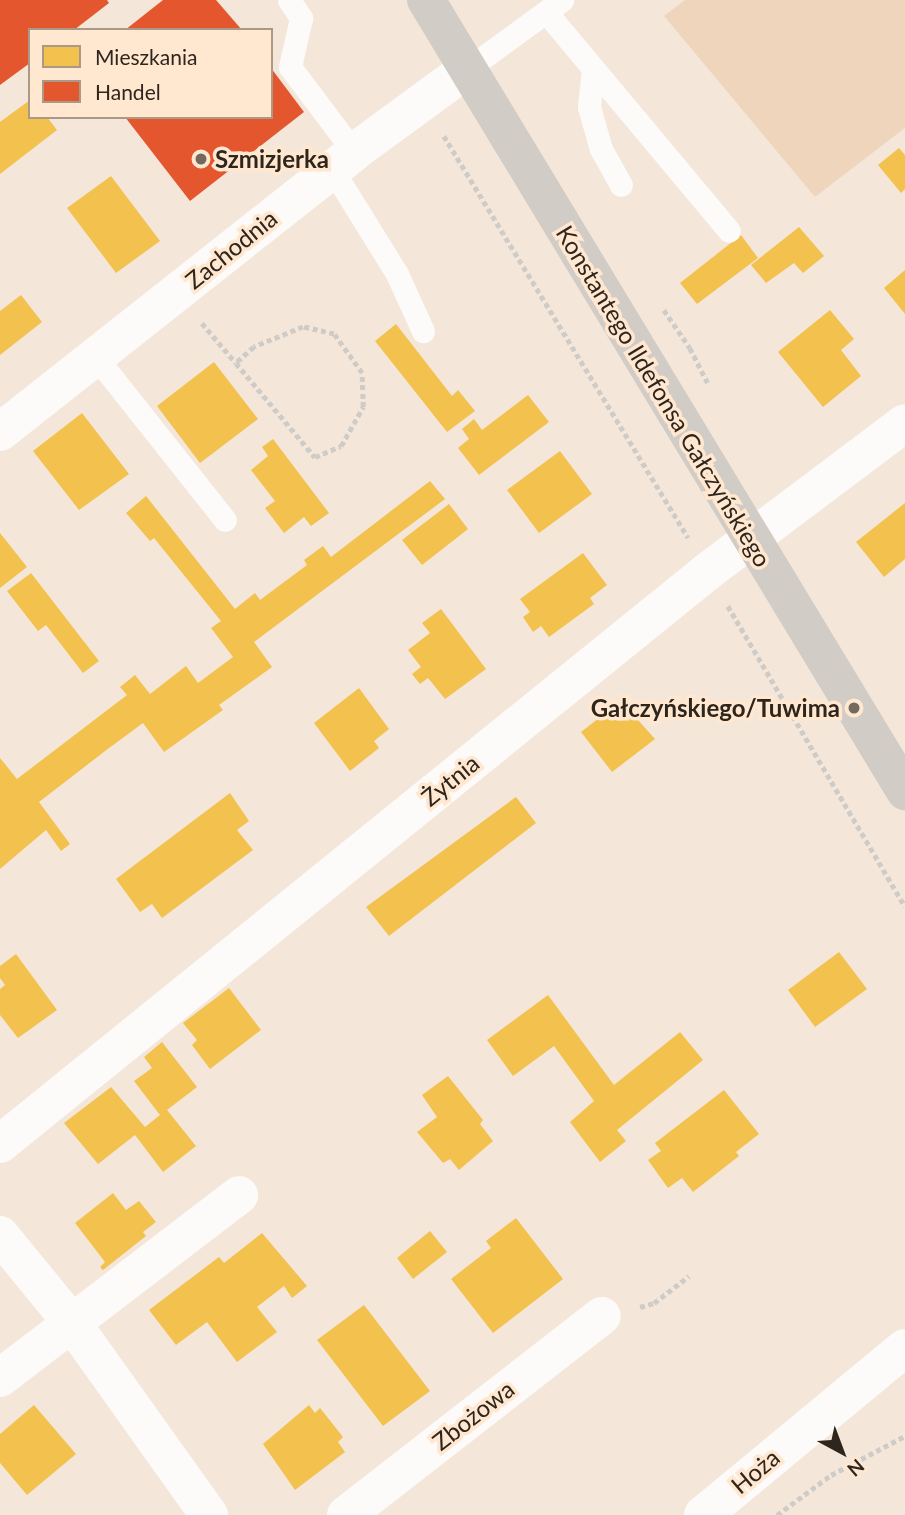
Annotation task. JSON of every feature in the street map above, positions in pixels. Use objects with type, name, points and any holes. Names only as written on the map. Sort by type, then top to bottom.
[{"type":"street","name":"Konstantego Ildefonsa Gałczyńskiego","points":[[426,0],[905,791]]},
{"type":"street","name":"Zachodnia","points":[[0,432],[343,160],[466,70]]},
{"type":"street","name":"Żytnia","points":[[0,1144],[708,571],[905,423]]},
{"type":"street","points":[[0,1378],[239,1195]]},
{"type":"street","points":[[0,1235],[72,1323],[209,1515]]},
{"type":"street","name":"Zbożowa","points":[[346,1515],[602,1316]]},
{"type":"street","name":"Hoża","points":[[703,1515],[905,1348]]},
{"type":"lane","points":[[289,0],[301,18],[290,67],[343,160],[422,331]]},
{"type":"lane","points":[[466,70],[554,6],[593,69],[729,231]]},
{"type":"lane","points":[[593,69],[589,107],[601,149],[621,185]]},
{"type":"lane","points":[[95,356],[225,520]]},
{"type":"path","points":[[421,102],[708,571],[905,907]]},
{"type":"path","points":[[177,293],[315,457],[341,446],[363,407],[362,373],[334,334],[303,327],[254,347],[236,363]]},
{"type":"path","points":[[602,1316],[654,1303],[689,1276]]},
{"type":"path","points":[[776,1515],[831,1475],[905,1436]]},
{"type":"shaded area","points":[[685,0],[905,0],[905,128],[815,197],[664,16]]},
{"type":"building: Mieszkania","points":[[28,101],[28,119],[49,119],[57,130],[0,174],[0,122]]},
{"type":"building: Mieszkania","points":[[899,148],[905,155],[905,189],[901,193],[878,165]]},
{"type":"building: Mieszkania","points":[[111,176],[160,241],[116,273],[67,208]]},
{"type":"building: Mieszkania","points":[[799,227],[824,256],[803,273],[794,263],[766,283],[751,265]]},
{"type":"building: Mieszkania","points":[[741,235],[758,258],[697,304],[680,283]]},
{"type":"building: Mieszkania","points":[[905,270],[905,314],[884,288]]},
{"type":"building: Mieszkania","points":[[21,295],[42,322],[0,355],[0,311]]},
{"type":"building: Mieszkania","points":[[830,310],[854,339],[841,350],[861,376],[823,407],[778,352]]},
{"type":"building: Mieszkania","points":[[396,324],[452,396],[458,390],[475,411],[447,432],[375,341]]},
{"type":"building: Mieszkania","points":[[214,362],[258,419],[200,463],[157,406]]},
{"type":"building: Mieszkania","points":[[528,395],[549,422],[479,475],[458,448],[469,439],[462,429],[474,419],[482,430]]},
{"type":"building: Mieszkania","points":[[82,413],[129,474],[79,510],[33,451]]},
{"type":"building: Mieszkania","points":[[273,439],[329,513],[311,526],[304,517],[284,533],[265,508],[275,501],[251,470],[268,456],[262,447]]},
{"type":"building: Mieszkania","points":[[560,451],[592,494],[539,533],[507,490]]},
{"type":"building: Mieszkania","points":[[430,481],[445,499],[254,642],[272,667],[219,705],[223,710],[164,752],[143,723],[109,748],[39,802],[70,844],[61,851],[46,830],[0,869],[0,758],[17,779],[127,695],[120,687],[135,675],[150,694],[186,666],[198,683],[233,657],[211,628],[221,621],[154,538],[150,541],[126,513],[146,496],[235,609],[255,593],[260,600],[307,565],[304,560],[323,546],[331,557]]},
{"type":"building: Mieszkania","points":[[905,503],[905,559],[884,577],[856,542]]},
{"type":"building: Mieszkania","points":[[449,504],[468,529],[422,565],[402,540]]},
{"type":"building: Mieszkania","points":[[0,533],[27,567],[0,588]]},
{"type":"building: Mieszkania","points":[[583,553],[607,585],[590,598],[594,604],[549,637],[541,626],[533,632],[523,617],[530,612],[520,599]]},
{"type":"building: Mieszkania","points":[[31,573],[99,661],[83,673],[46,625],[38,631],[7,591]]},
{"type":"building: Mieszkania","points":[[441,609],[486,669],[445,699],[428,678],[420,684],[412,674],[421,667],[408,650],[430,633],[422,623]]},
{"type":"building: Mieszkania","points":[[359,688],[389,729],[374,741],[379,748],[350,771],[314,723]]},
{"type":"building: Mieszkania","points":[[621,701],[655,739],[612,772],[581,732]]},
{"type":"building: Mieszkania","points":[[230,793],[249,821],[237,830],[253,850],[162,918],[152,904],[140,912],[116,879]]},
{"type":"building: Mieszkania","points":[[516,797],[536,823],[389,936],[366,907]]},
{"type":"building: Mieszkania","points":[[839,952],[867,989],[815,1027],[788,990]]},
{"type":"building: Mieszkania","points":[[16,954],[57,1010],[18,1038],[0,1015],[0,989],[5,985],[0,978],[0,966]]},
{"type":"building: Mieszkania","points":[[229,988],[261,1030],[210,1069],[192,1045],[197,1040],[183,1023]]},
{"type":"building: Mieszkania","points":[[548,995],[614,1085],[680,1032],[703,1060],[617,1130],[626,1141],[600,1162],[570,1122],[594,1101],[554,1046],[513,1076],[487,1040]]},
{"type":"building: Mieszkania","points":[[162,1042],[197,1087],[167,1110],[196,1146],[163,1172],[135,1135],[98,1164],[64,1123],[111,1087],[145,1127],[160,1115],[134,1081],[152,1068],[144,1057]]},
{"type":"building: Mieszkania","points":[[448,1076],[483,1120],[480,1124],[493,1141],[459,1170],[450,1159],[443,1163],[417,1132],[437,1117],[422,1095]]},
{"type":"building: Mieszkania","points":[[724,1090],[759,1134],[736,1152],[739,1156],[693,1192],[682,1178],[668,1188],[648,1160],[661,1151],[655,1143]]},
{"type":"building: Mieszkania","points":[[113,1193],[126,1210],[139,1201],[156,1222],[143,1232],[146,1236],[103,1270],[100,1267],[105,1262],[75,1223]]},
{"type":"building: Mieszkania","points":[[516,1218],[563,1279],[493,1333],[451,1279],[491,1248],[486,1241]]},
{"type":"building: Mieszkania","points":[[430,1231],[447,1252],[413,1279],[397,1258]]},
{"type":"building: Mieszkania","points":[[262,1233],[307,1286],[292,1298],[284,1286],[257,1307],[277,1332],[237,1362],[207,1322],[176,1345],[149,1310],[219,1257],[224,1263]]},
{"type":"building: Mieszkania","points":[[364,1305],[430,1391],[383,1426],[317,1340]]},
{"type":"building: Mieszkania","points":[[34,1405],[76,1454],[27,1495],[0,1463],[0,1434]]},
{"type":"building: Mieszkania","points":[[309,1405],[315,1413],[320,1408],[343,1437],[338,1442],[345,1452],[295,1490],[263,1444]]},
{"type":"building: Handel","points":[[0,0],[107,0],[109,3],[77,28],[28,28],[28,64],[0,85]]},
{"type":"building: Handel","points":[[163,0],[216,0],[240,28],[128,28]]},
{"type":"building: Handel","name":"Szmizjerka","points":[[273,71],[304,112],[190,201],[127,119],[273,119]]},
{"type":"place","name":"Szmizjerka","points":[[201,159]]},
{"type":"place","name":"Gałczyńskiego/Tuwima","points":[[854,708]]}]
